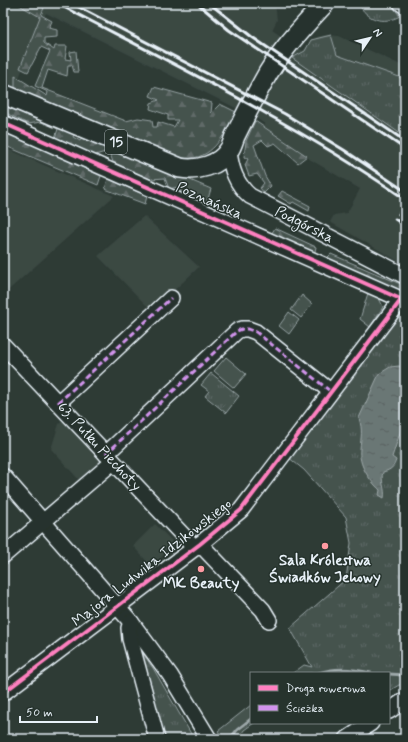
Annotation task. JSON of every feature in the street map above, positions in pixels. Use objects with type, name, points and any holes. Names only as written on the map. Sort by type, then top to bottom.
[{"type":"main road","name":"15","points":[[293,37],[307,3]]},
{"type":"main road","name":"15","points":[[229,151],[264,80],[293,37],[325,3]]},
{"type":"main road","name":"Poznańska","points":[[3,94],[180,168],[191,169],[204,167],[220,159],[229,151]]},
{"type":"street","points":[[401,3],[405,6]]},
{"type":"street","name":"Poznańska","points":[[3,123],[403,301]]},
{"type":"street","name":"Podgórska","points":[[229,151],[235,178],[239,185],[250,196],[405,276]]},
{"type":"street","points":[[58,403],[171,298]]},
{"type":"street","name":"Majora Ludwika Idzikowskiego","points":[[3,693],[198,546],[241,510],[330,391],[403,301]]},
{"type":"street","points":[[3,556],[43,521],[110,458],[237,331],[242,329],[256,332],[330,391]]},
{"type":"street","name":"63. Pułku Piechoty","points":[[3,345],[110,458],[263,610],[269,620]]},
{"type":"street","points":[[3,476],[131,622],[170,675],[209,739]]},
{"type":"street","points":[[131,622],[130,638],[157,739]]},
{"type":"street","points":[[390,710],[405,700]]},
{"type":"street","points":[[347,739],[370,724]]},
{"type":"shaded area","points":[[3,3],[275,3],[277,20],[272,30],[303,51],[317,37],[326,35],[339,36],[405,67],[405,265],[330,222],[334,215],[347,213],[360,189],[262,131],[265,124],[256,118],[46,13],[15,87],[3,82]]},
{"type":"shaded area","points":[[3,147],[114,196],[3,295]]},
{"type":"shaded area","points":[[144,216],[199,267],[152,311],[98,256]]},
{"type":"shaded area","points":[[63,420],[104,460],[80,481],[51,449],[59,424]]},
{"type":"shaded area","points":[[155,524],[172,541],[173,547],[151,566],[133,546]]},
{"type":"green space","points":[[16,3],[35,3],[44,8],[41,15],[52,21],[49,28],[57,30],[57,37],[44,38],[44,43],[54,50],[55,46],[67,46],[65,59],[71,60],[70,52],[76,51],[78,72],[74,72],[72,65],[68,65],[67,76],[48,70],[42,88],[126,121],[138,118],[152,120],[153,127],[157,127],[158,122],[174,127],[178,120],[168,120],[168,115],[150,109],[151,103],[159,100],[150,96],[154,87],[212,103],[211,113],[220,104],[236,112],[219,142],[206,153],[198,157],[182,158],[15,89],[15,76],[47,96],[48,92],[35,86],[50,51],[41,47],[28,72],[20,68],[40,17]]},
{"type":"green space","points":[[358,3],[390,3],[400,16],[388,20],[376,19],[366,13]]},
{"type":"green space","points":[[331,35],[337,55],[405,79],[405,137],[292,58],[305,51],[311,40]]},
{"type":"green space","points":[[6,106],[35,119],[43,118],[76,130],[73,137],[80,141],[83,134],[211,189],[206,205],[180,194],[182,186],[169,189],[165,178],[151,179],[113,162],[109,151],[95,155],[55,138],[58,129],[41,122],[28,124],[4,112]]},
{"type":"green space","points":[[255,121],[307,156],[298,163],[275,143],[268,146],[262,140],[254,145],[265,176],[271,186],[264,193],[260,188],[264,183],[257,174],[249,176],[245,165],[248,159],[244,157],[246,141]]},
{"type":"green space","points":[[3,131],[101,176],[98,185],[8,147],[3,148]]},
{"type":"green space","points":[[108,179],[147,196],[145,204],[105,189]]},
{"type":"green space","points":[[282,191],[310,206],[309,211],[293,202],[291,204],[278,196]]},
{"type":"green space","points":[[275,228],[316,247],[314,255],[270,236]]},
{"type":"green space","points":[[331,254],[405,286],[405,296],[325,260]]},
{"type":"green space","points":[[368,293],[379,298],[383,307],[370,327],[360,319]]},
{"type":"green space","points":[[302,295],[312,304],[301,318],[291,310]]},
{"type":"green space","points":[[289,312],[299,320],[289,334],[279,326]]},
{"type":"green space","points":[[405,312],[405,685],[399,685],[390,690],[390,672],[294,672],[304,665],[312,667],[290,628],[346,579],[351,543],[346,517],[304,470],[288,457],[397,315]]},
{"type":"green space","points":[[226,357],[246,374],[234,388],[214,371]]},
{"type":"green space","points":[[211,373],[239,396],[226,413],[205,396],[209,391],[201,385]]},
{"type":"green space","points":[[139,648],[153,668],[194,739],[164,739]]},
{"type":"green space","points":[[250,706],[250,724],[253,724],[244,730],[238,739],[223,739],[218,731]]},
{"type":"water","points":[[399,366],[405,368],[405,426],[402,427],[392,457],[396,460],[394,465],[392,468],[383,472],[382,475],[384,498],[379,495],[380,490],[368,477],[361,460],[361,430],[359,418],[379,374],[390,367]]},
{"type":"waterway","points":[[322,672],[345,669],[367,672]]},
{"type":"waterway","points":[[390,674],[405,675]]},
{"type":"waterway","points":[[230,739],[237,730],[250,720]]},
{"type":"railway","points":[[56,3],[190,72],[278,120],[363,171],[405,199]]},
{"type":"railway","points":[[71,3],[285,114],[344,150],[405,191]]},
{"type":"railway","points":[[197,3],[229,30],[405,149]]},
{"type":"railway","points":[[209,3],[252,37],[405,141]]},
{"type":"railway","points":[[399,214],[405,218]]},
{"type":"railway","points":[[395,219],[405,226]]},
{"type":"marked path","points":[[58,403],[171,298]]},
{"type":"marked path","points":[[106,454],[237,331],[242,329],[248,329],[256,332],[330,391]]},
{"type":"cycle path","points":[[3,123],[405,301]]},
{"type":"cycle path","points":[[3,693],[200,544],[241,510],[401,300]]},
{"type":"place","name":"Sala Królestwa Świadków Jehowy","points":[[325,546]]},
{"type":"place","name":"MK Beauty","points":[[201,569]]}]
